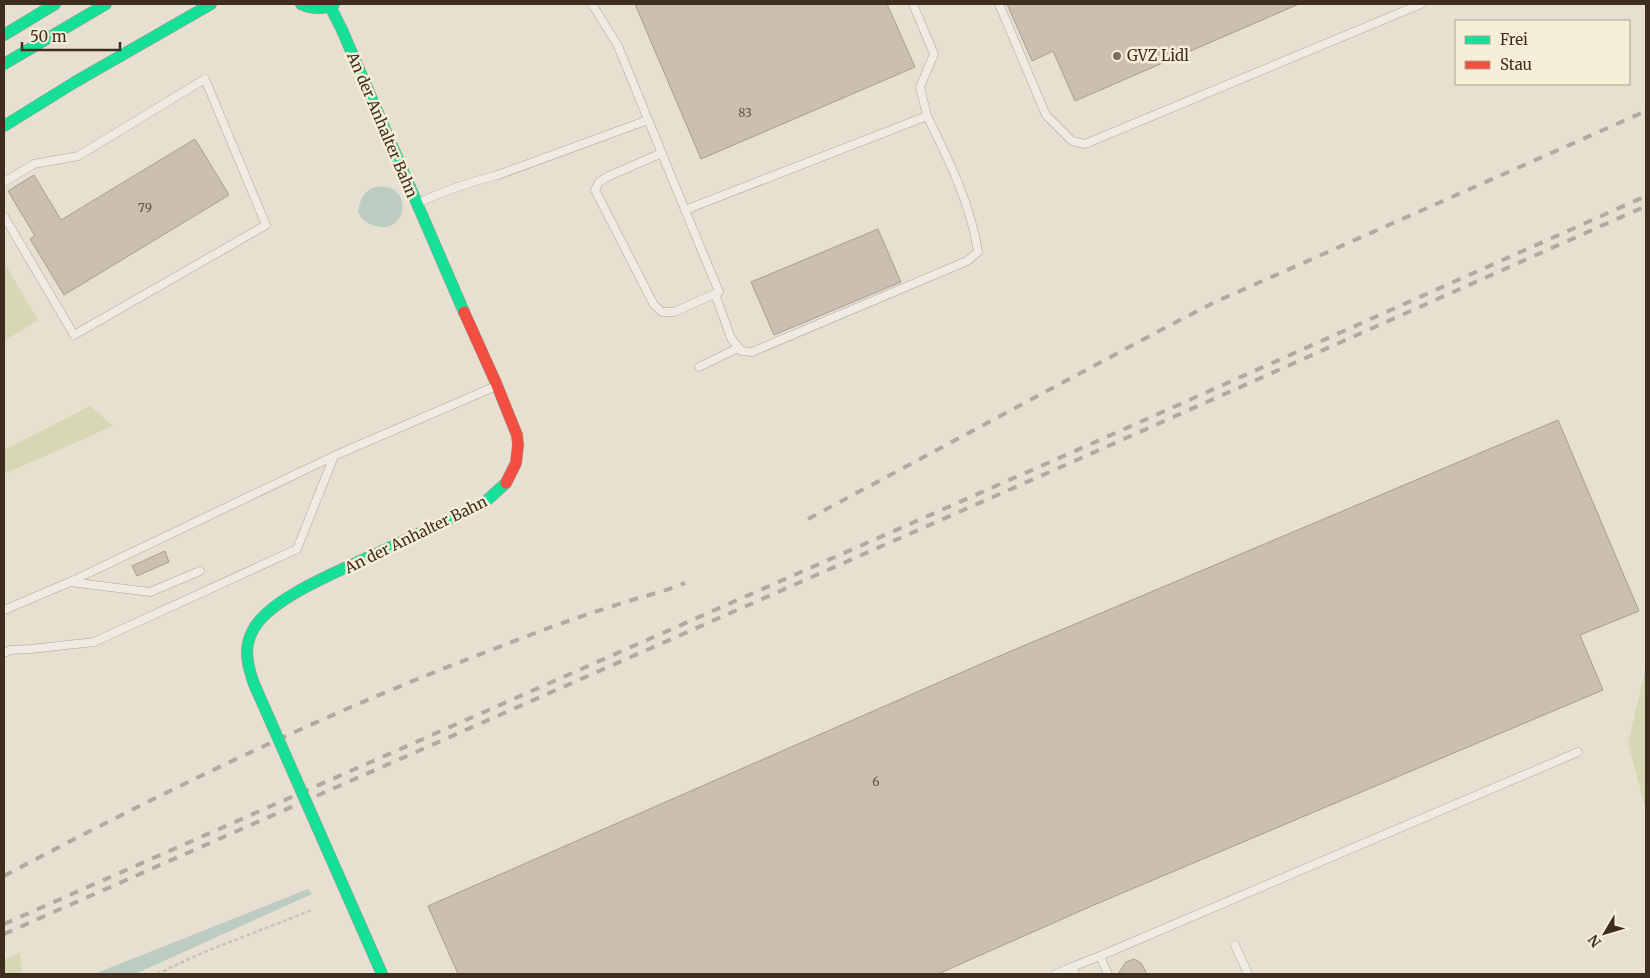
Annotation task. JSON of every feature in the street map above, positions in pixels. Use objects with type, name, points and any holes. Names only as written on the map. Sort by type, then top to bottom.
[{"type":"main road","points":[[4,35],[55,4]]},
{"type":"main road","points":[[4,64],[106,4]]},
{"type":"main road","points":[[4,126],[211,4]]},
{"type":"main road","points":[[301,4],[311,8],[332,5]]},
{"type":"main road","name":"An der Anhalter Bahn","points":[[332,5],[416,204],[497,385],[518,442],[518,457],[515,470],[508,483],[484,504],[303,589],[279,603],[263,615],[253,628],[248,642],[247,655],[254,684],[382,974]]},
{"type":"lane","points":[[592,4],[618,46],[648,120],[662,153],[719,292],[674,312],[662,312],[654,305],[595,190],[599,182],[609,176],[662,153]]},
{"type":"lane","points":[[715,294],[731,338],[741,351],[752,352],[967,261],[978,252],[975,234],[950,160],[927,116],[920,87],[934,54],[913,4]]},
{"type":"lane","points":[[999,4],[1046,115],[1072,142],[1085,144],[1420,4]]},
{"type":"lane","points":[[4,182],[34,164],[78,156],[205,78],[266,225],[74,334],[4,216]]},
{"type":"lane","points":[[685,210],[927,116]]},
{"type":"lane","points":[[416,204],[443,192],[525,166],[648,120]]},
{"type":"lane","points":[[699,367],[738,348]]},
{"type":"lane","points":[[4,610],[70,582],[334,456],[497,385]]},
{"type":"lane","points":[[4,653],[10,650],[94,642],[297,549],[334,456]]},
{"type":"lane","points":[[70,582],[150,592],[200,571]]},
{"type":"lane","points":[[1056,974],[1073,971],[1100,956],[1578,752]]},
{"type":"lane","points":[[1235,944],[1248,974]]},
{"type":"lane","points":[[1100,956],[1108,974]]},
{"type":"path","points":[[157,974],[202,953],[312,910]]},
{"type":"green space","points":[[4,262],[38,320],[4,341]]},
{"type":"green space","points":[[90,406],[113,426],[4,474],[4,450]]},
{"type":"green space","points":[[1646,666],[1646,810],[1628,744]]},
{"type":"green space","points":[[20,952],[22,974],[4,974],[4,960]]},
{"type":"shaded area","points":[[375,187],[388,187],[397,192],[402,199],[403,208],[400,216],[395,223],[387,227],[367,223],[358,212],[363,196]]},
{"type":"shaded area","points":[[308,889],[312,894],[135,974],[94,974]]},
{"type":"building","points":[[635,4],[887,4],[915,67],[701,159]]},
{"type":"building","name":"GVZ Lidl","points":[[1007,4],[1299,4],[1075,101],[1053,51],[1032,61]]},
{"type":"building","points":[[195,139],[229,195],[64,295],[30,239],[35,236],[8,191],[34,175],[61,220]]},
{"type":"building","points":[[878,229],[901,282],[774,335],[751,282]]},
{"type":"building","points":[[1558,420],[1639,611],[1580,635],[1603,690],[1094,905],[938,974],[458,974],[428,906],[990,660]]},
{"type":"building","points":[[165,551],[169,562],[137,576],[132,566]]},
{"type":"building","points":[[1134,959],[1141,963],[1147,974],[1118,974],[1126,962]]},
{"type":"railway","points":[[808,519],[1215,302],[1646,111]]},
{"type":"railway","points":[[4,924],[1084,447],[1646,196]]},
{"type":"railway","points":[[4,934],[1646,206]]},
{"type":"railway","points":[[4,876],[182,785],[363,702],[548,628],[685,583]]},
{"type":"traffic: fast","points":[[4,35],[55,4]]},
{"type":"traffic: fast","points":[[4,64],[106,4]]},
{"type":"traffic: fast","points":[[4,126],[75,82],[211,4]]},
{"type":"traffic: fast","points":[[301,4],[317,8],[334,4]]},
{"type":"traffic: fast","points":[[330,6],[464,312]]},
{"type":"traffic: fast","points":[[254,684],[247,658],[249,638],[260,619],[274,607],[329,575],[484,503],[506,483]]},
{"type":"traffic: fast","points":[[254,684],[326,847]]},
{"type":"traffic: fast","points":[[326,847],[382,974]]},
{"type":"traffic: jam","points":[[464,312],[517,435],[516,463],[506,483]]},
{"type":"place","name":"GVZ Lidl","points":[[1117,56]]}]
